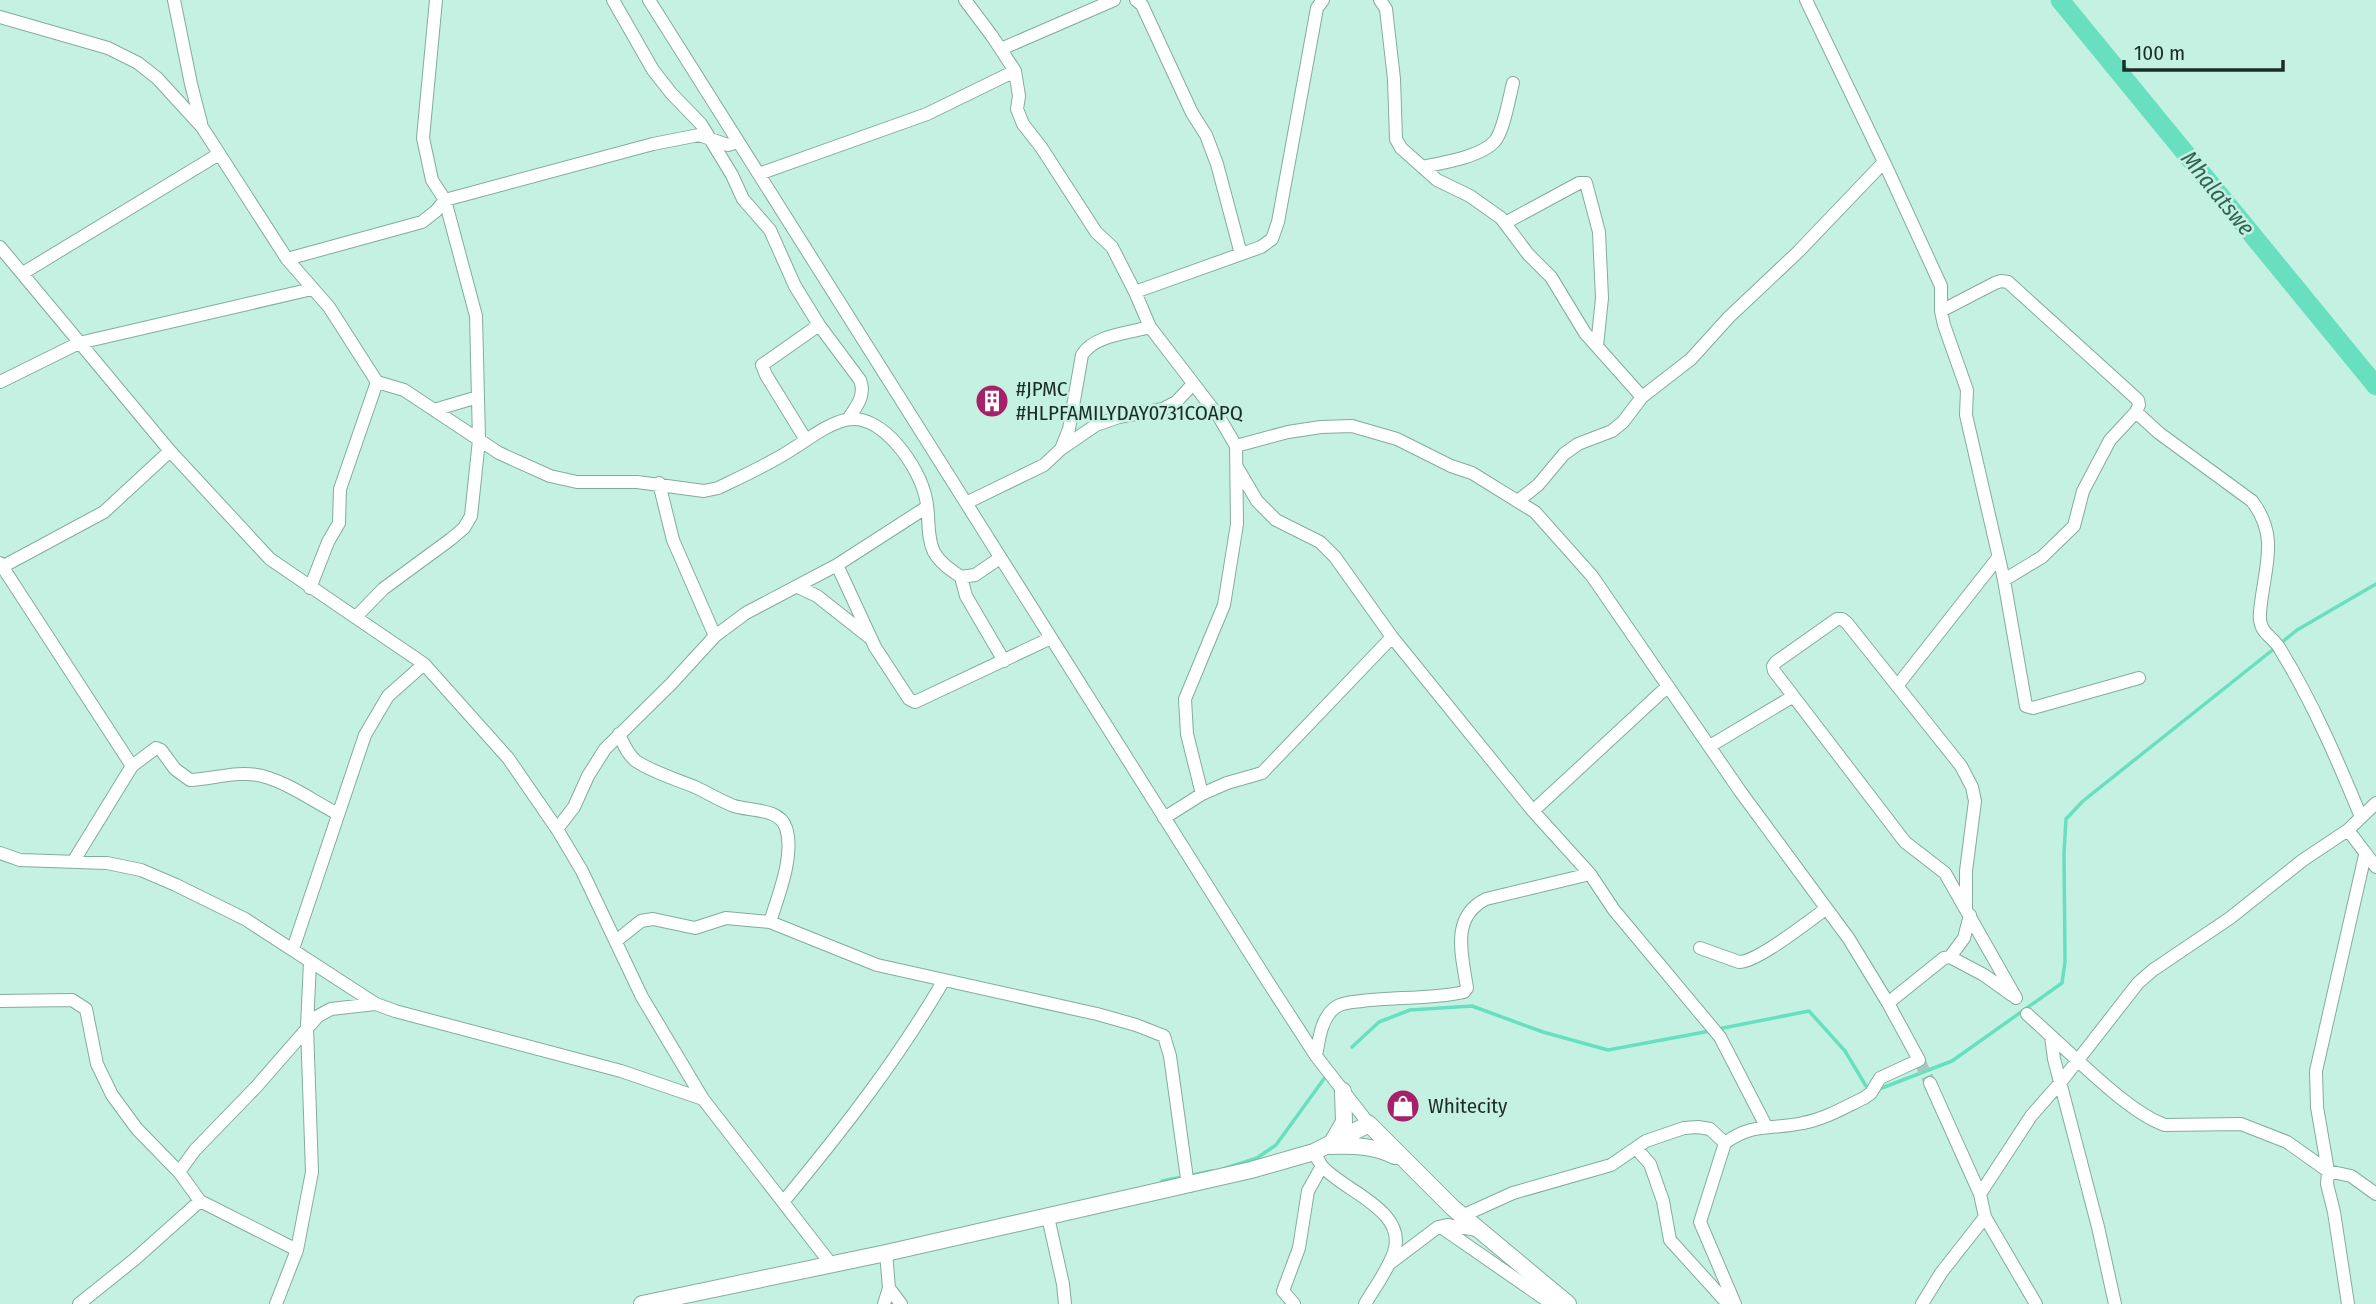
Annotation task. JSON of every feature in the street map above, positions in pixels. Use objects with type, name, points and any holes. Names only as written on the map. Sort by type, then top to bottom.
[{"type":"street","points":[[174,0],[202,127]]},
{"type":"street","points":[[356,617],[383,589],[464,528],[471,516],[479,440],[476,316],[444,200],[432,180],[423,138],[436,0]]},
{"type":"street","points":[[612,0],[653,70],[682,106],[695,116],[732,175],[743,199],[770,230],[795,286],[819,325],[854,371],[863,388],[862,396],[848,419]]},
{"type":"street","points":[[649,0],[1316,1056],[1369,1124],[1402,1159],[1477,1230],[1568,1304]]},
{"type":"street","points":[[965,0],[1015,71],[1019,96],[1017,109],[1023,124],[1097,232],[1112,247],[1136,292],[1150,327],[1219,417],[1236,446],[1237,524],[1224,605],[1185,699],[1187,734],[1202,794]]},
{"type":"street","points":[[1001,50],[1114,0]]},
{"type":"street","points":[[1136,0],[1142,5],[1192,113],[1206,135],[1217,164],[1241,254]]},
{"type":"street","points":[[1136,292],[1261,247],[1272,239],[1278,222],[1314,21],[1317,8],[1323,0]]},
{"type":"street","points":[[1380,0],[1386,9],[1394,79],[1396,139],[1401,148],[1437,180],[1470,196],[1505,223],[1528,254],[1550,276],[1585,333],[1642,397]]},
{"type":"street","points":[[1805,0],[1941,286],[1941,311],[1967,390],[1966,415],[1997,559],[2004,580],[2023,699],[2028,708],[2139,678]]},
{"type":"street","points":[[0,17],[108,48],[138,63],[157,78],[202,127],[287,259],[329,307],[377,382],[404,390],[499,453],[550,476],[578,482],[659,483],[704,491],[718,488],[792,450],[831,425],[848,419],[874,425],[910,460],[926,496],[931,542],[935,553],[961,577],[966,596],[1004,661]]},
{"type":"street","points":[[760,174],[927,114],[1015,71]]},
{"type":"street","points":[[1422,167],[1458,159],[1494,141],[1500,130],[1513,83]]},
{"type":"street","points":[[287,259],[422,222],[436,211],[444,200],[653,144],[699,135],[727,145],[738,142]]},
{"type":"street","points":[[23,273],[219,154]]},
{"type":"street","points":[[1520,500],[1538,485],[1564,454],[1578,444],[1612,431],[1623,422],[1642,397],[1691,359],[1729,317],[1797,252],[1884,162]]},
{"type":"street","points":[[1505,223],[1580,183],[1586,183],[1599,232],[1602,298],[1597,346]]},
{"type":"street","points":[[0,247],[170,451],[270,559],[424,664],[508,758],[582,871],[642,997],[703,1099],[831,1264]]},
{"type":"street","points":[[1941,311],[1996,283],[2008,282],[2138,400],[2136,412],[2110,440],[2083,491],[2074,526],[2042,557],[2004,580]]},
{"type":"street","points":[[0,383],[79,343],[312,289]]},
{"type":"street","points":[[806,440],[762,365],[819,325]]},
{"type":"street","points":[[1061,449],[1069,429],[1082,355],[1086,348],[1094,342],[1150,327]]},
{"type":"street","points":[[310,587],[328,542],[339,523],[340,489],[377,382]]},
{"type":"street","points":[[966,503],[1044,466],[1061,449],[1096,425],[1119,417],[1163,409],[1176,402],[1193,384]]},
{"type":"street","points":[[434,410],[478,397]]},
{"type":"street","points":[[2136,412],[2159,433],[2252,501],[2263,515],[2268,529],[2268,544],[2260,615],[2262,628],[2279,646],[2328,736],[2361,817]]},
{"type":"street","points":[[1236,446],[1288,432],[1352,426],[1397,439],[1441,462],[1472,473],[1520,500],[1549,526],[1592,576],[1849,939],[1888,1003],[1919,1060],[1880,1077],[1871,1093],[1864,1098],[1819,1119],[1803,1124],[1766,1126],[1741,1133],[1725,1143],[1700,1222],[1735,1304]]},
{"type":"street","points":[[132,766],[1,566],[104,512],[170,451]]},
{"type":"street","points":[[1235,464],[1257,501],[1276,520],[1320,542],[1335,556],[1392,637],[1534,811],[1590,874],[1614,910],[1720,1037],[1766,1126]]},
{"type":"street","points":[[659,483],[673,540],[715,636]]},
{"type":"street","points":[[557,829],[574,807],[588,776],[605,750],[715,636],[746,613],[837,565],[927,507]]},
{"type":"street","points":[[961,577],[975,575],[1000,558]]},
{"type":"street","points":[[1897,686],[1997,559]]},
{"type":"street","points":[[837,565],[871,639],[909,699],[915,702],[1051,638]]},
{"type":"street","points":[[798,587],[817,597],[871,639]]},
{"type":"street","points":[[1888,1003],[1944,958],[1951,957],[1984,975],[2016,998],[1968,912],[1945,873],[1905,842],[1778,678],[1773,666],[1837,619],[1847,623],[1961,766],[1972,787],[1975,801],[1966,872],[1968,912],[1964,938],[1951,957]]},
{"type":"street","points":[[1164,818],[1202,794],[1227,783],[1262,773],[1392,637]]},
{"type":"street","points":[[293,950],[365,735],[388,696],[424,664]]},
{"type":"street","points":[[1534,811],[1668,686]]},
{"type":"street","points":[[1710,746],[1792,697]]},
{"type":"street","points":[[619,734],[628,752],[636,760],[671,779],[734,806],[770,813],[781,818],[787,830],[786,864],[784,880],[770,922]]},
{"type":"street","points":[[73,862],[132,766],[156,748],[162,750],[183,778],[190,780],[227,775],[261,776],[296,790],[338,814]]},
{"type":"street","points":[[1980,1194],[2031,1116],[2060,1083],[2128,993],[2153,970],[2230,918],[2303,860],[2348,830],[2376,803]]},
{"type":"street","points":[[2348,830],[2376,867]]},
{"type":"street","points":[[0,853],[20,860],[107,863],[141,870],[245,919],[376,1004],[621,1072],[703,1099]]},
{"type":"street","points":[[2348,1304],[2327,1184],[2328,1171],[2317,1107],[2316,1071],[2365,855]]},
{"type":"street","points":[[1316,1056],[1321,1031],[1335,1007],[1345,1003],[1394,997],[1464,992],[1467,988],[1461,930],[1465,917],[1474,905],[1486,899],[1590,874]]},
{"type":"street","points":[[1700,947],[1742,963],[1760,954],[1826,909]]},
{"type":"street","points":[[616,941],[641,921],[653,919],[695,928],[726,918],[770,922],[877,965],[1024,1000],[1097,1014],[1164,1036],[1170,1056],[1188,1186]]},
{"type":"street","points":[[276,1304],[297,1250],[312,1172],[307,1027],[310,961]]},
{"type":"street","points":[[783,1202],[893,1062],[944,980]]},
{"type":"street","points":[[0,1001],[72,1000],[86,1009],[97,1064],[111,1095],[136,1129],[179,1172],[200,1200],[297,1250]]},
{"type":"street","points":[[179,1172],[195,1150],[257,1086],[318,1016],[331,1009],[376,1004]]},
{"type":"street","points":[[2027,1014],[2137,1110],[2156,1122],[2165,1125],[2241,1124],[2287,1142],[2328,1171],[2351,1176],[2376,1194]]},
{"type":"street","points":[[2051,1036],[2060,1083],[2115,1304]]},
{"type":"street","points":[[1930,1083],[1980,1194],[1985,1217],[2036,1304]]},
{"type":"street","points":[[1294,1304],[1283,1291],[1299,1248],[1308,1191],[1322,1154],[1344,1122],[1343,1091]]},
{"type":"street","points":[[1322,1154],[1369,1124]]},
{"type":"street","points":[[1462,1216],[1513,1194],[1611,1165],[1661,1135],[1698,1127],[1710,1129],[1725,1143]]},
{"type":"street","points":[[642,1304],[1048,1217],[1322,1154],[1371,1148],[1383,1150],[1402,1159]]},
{"type":"street","points":[[1636,1148],[1650,1164],[1663,1201],[1670,1240],[1728,1304]]},
{"type":"street","points":[[1322,1154],[1386,1215],[1394,1231],[1395,1248],[1389,1264],[1365,1304]]},
{"type":"street","points":[[79,1304],[135,1259],[200,1200]]},
{"type":"street","points":[[1048,1217],[1065,1304]]},
{"type":"street","points":[[1922,1304],[1941,1273],[1985,1217]]},
{"type":"street","points":[[1389,1264],[1431,1231],[1441,1227],[1477,1230]]},
{"type":"street","points":[[1441,1227],[1552,1304]]},
{"type":"street","points":[[884,1304],[889,1287],[886,1252]]},
{"type":"street","points":[[889,1287],[901,1304]]},
{"type":"waterway","name":"Mhalatswe","points":[[2060,0],[2376,386]]},
{"type":"waterway","points":[[2281,643],[2297,630],[2376,584]]},
{"type":"waterway","points":[[1882,1088],[1952,1061],[2062,983],[2065,962],[2066,819],[2083,801],[2275,648]]},
{"type":"waterway","points":[[1352,1047],[1379,1022],[1410,1010],[1472,1006],[1543,1032],[1608,1050],[1710,1031]]},
{"type":"waterway","points":[[1718,1029],[1809,1011],[1845,1051],[1866,1086]]},
{"type":"waterway","points":[[1223,1169],[1257,1158],[1276,1145],[1326,1076]]},
{"type":"waterway","points":[[1162,1181],[1212,1171]]},
{"type":"tunnel","points":[[1919,1060],[1930,1083]]},
{"type":"place","name":"#JPMC #HLPFAMILYDAY0731COAPQ","points":[[992,401]]},
{"type":"place","name":"Whitecity","points":[[1403,1106]]}]
